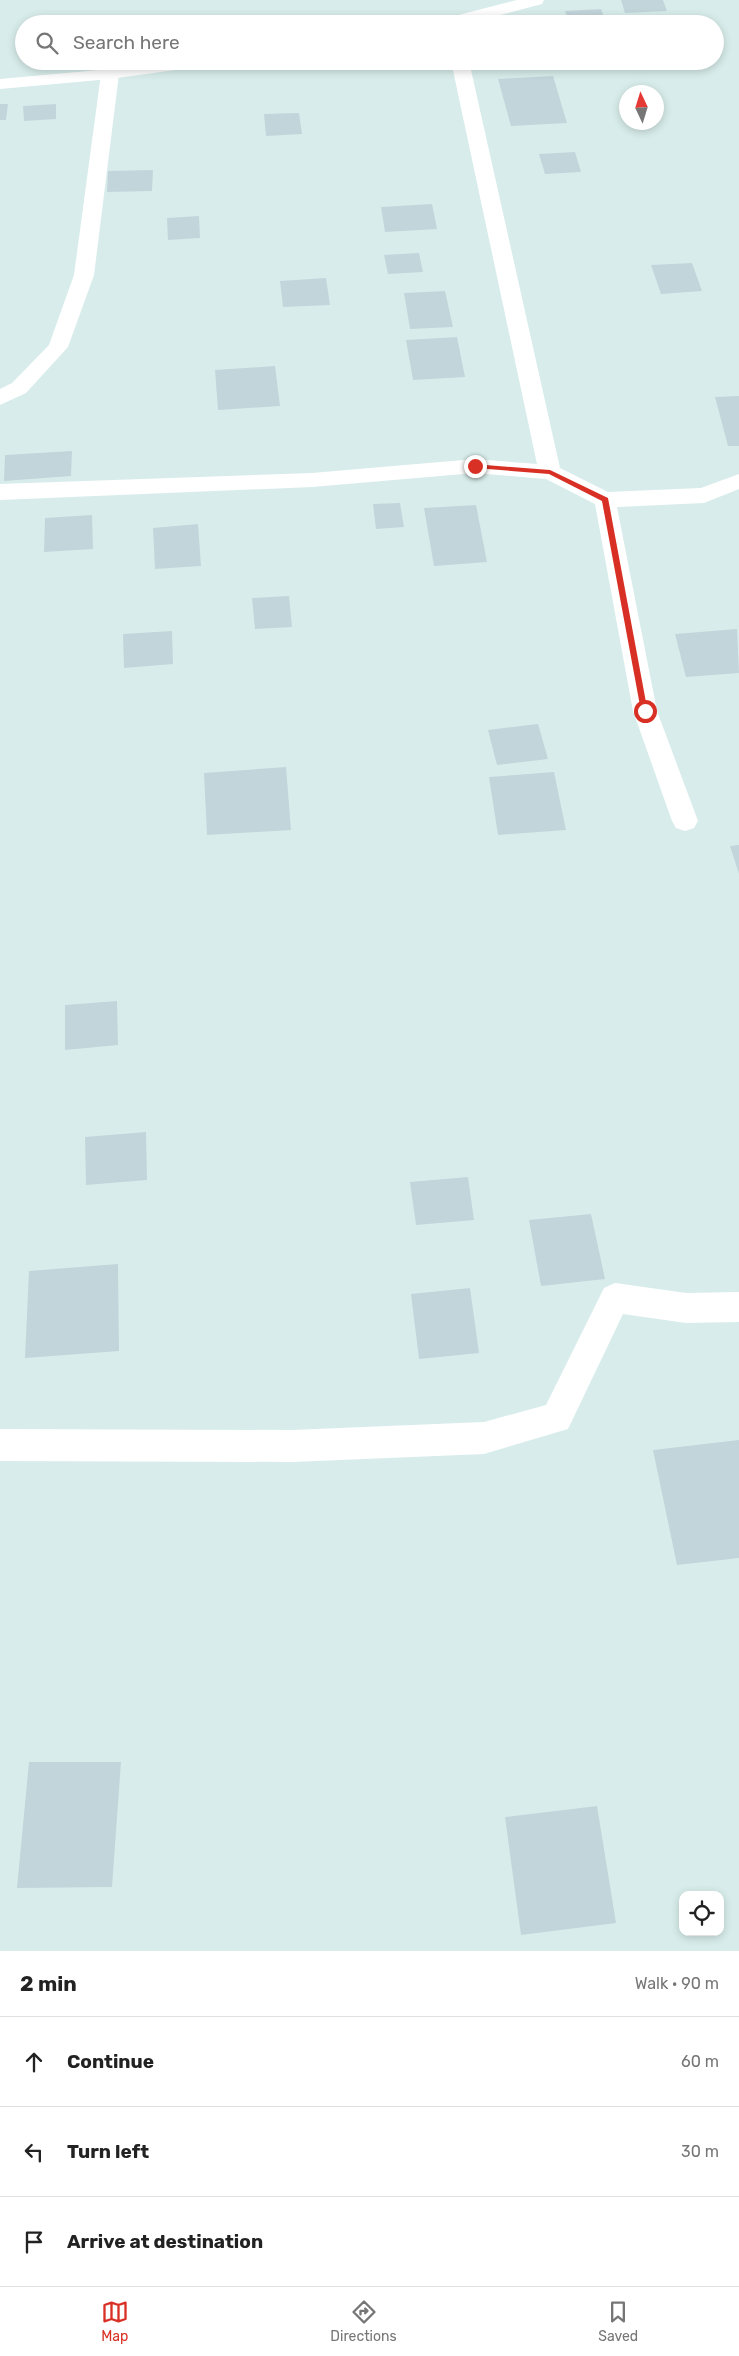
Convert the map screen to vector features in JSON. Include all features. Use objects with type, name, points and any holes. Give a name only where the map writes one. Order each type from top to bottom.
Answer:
[{"type":"street","points":[[480,15],[536,0]]},
{"type":"street","points":[[0,84],[139,70]]},
{"type":"street","points":[[462,70],[550,472]]},
{"type":"street","points":[[0,398],[19,388],[58,347],[84,275],[110,74]]},
{"type":"street","points":[[0,492],[312,480],[475,466],[550,472],[605,500],[704,495],[739,481]]},
{"type":"street","points":[[605,500],[645,711],[685,820]]},
{"type":"street","points":[[0,1445],[292,1446],[484,1438],[557,1418],[616,1298],[686,1308],[739,1306]]},
{"type":"building","points":[[621,0],[663,0],[667,11],[625,13]]},
{"type":"building","points":[[601,9],[603,15],[567,15],[565,11]]},
{"type":"building","points":[[553,76],[567,123],[511,126],[498,79]]},
{"type":"building","points":[[0,104],[8,104],[6,120],[0,120]]},
{"type":"building","points":[[56,104],[56,119],[24,121],[23,106]]},
{"type":"building","points":[[299,113],[302,134],[266,136],[264,114]]},
{"type":"building","points":[[575,152],[581,172],[545,174],[539,154]]},
{"type":"building","points":[[153,170],[152,191],[107,192],[108,171]]},
{"type":"building","points":[[432,204],[437,229],[385,232],[381,207]]},
{"type":"building","points":[[199,216],[200,238],[168,240],[167,218]]},
{"type":"building","points":[[419,253],[423,272],[388,274],[384,255]]},
{"type":"building","points":[[692,263],[702,291],[661,294],[651,265]]},
{"type":"building","points":[[326,278],[330,305],[283,307],[280,281]]},
{"type":"building","points":[[445,291],[453,327],[410,329],[404,293]]},
{"type":"building","points":[[457,337],[465,377],[413,380],[406,340]]},
{"type":"building","points":[[275,366],[280,406],[218,410],[215,370]]},
{"type":"building","points":[[739,396],[739,446],[728,446],[715,397]]},
{"type":"building","points":[[72,451],[71,476],[4,481],[5,455]]},
{"type":"building","points":[[400,503],[404,527],[376,529],[373,504]]},
{"type":"building","points":[[476,505],[487,562],[434,566],[424,508]]},
{"type":"building","points":[[92,515],[93,549],[44,552],[45,518]]},
{"type":"building","points":[[198,524],[201,566],[155,569],[153,528]]},
{"type":"building","points":[[289,596],[292,627],[255,629],[252,598]]},
{"type":"building","points":[[737,629],[739,673],[686,677],[675,634]]},
{"type":"building","points":[[172,631],[173,664],[124,668],[123,634]]},
{"type":"building","points":[[538,724],[548,759],[497,765],[488,730]]},
{"type":"building","points":[[286,767],[291,830],[207,835],[204,773]]},
{"type":"building","points":[[554,772],[566,830],[498,835],[489,777]]},
{"type":"building","points":[[739,845],[739,874],[730,846]]},
{"type":"building","points":[[117,1001],[118,1045],[65,1050],[65,1005]]},
{"type":"building","points":[[146,1132],[147,1180],[86,1185],[85,1137]]},
{"type":"building","points":[[468,1177],[474,1220],[416,1225],[410,1182]]},
{"type":"building","points":[[591,1214],[605,1279],[541,1286],[529,1220]]},
{"type":"building","points":[[118,1264],[119,1351],[25,1358],[29,1271]]},
{"type":"building","points":[[470,1288],[479,1353],[419,1359],[411,1294]]},
{"type":"building","points":[[739,1440],[739,1558],[677,1565],[653,1450]]},
{"type":"building","points":[[29,1762],[121,1762],[112,1887],[17,1888]]},
{"type":"building","points":[[597,1806],[616,1923],[521,1935],[505,1817]]},
{"type":"route","points":[[475,466],[550,472],[605,500],[645,711]]}]
